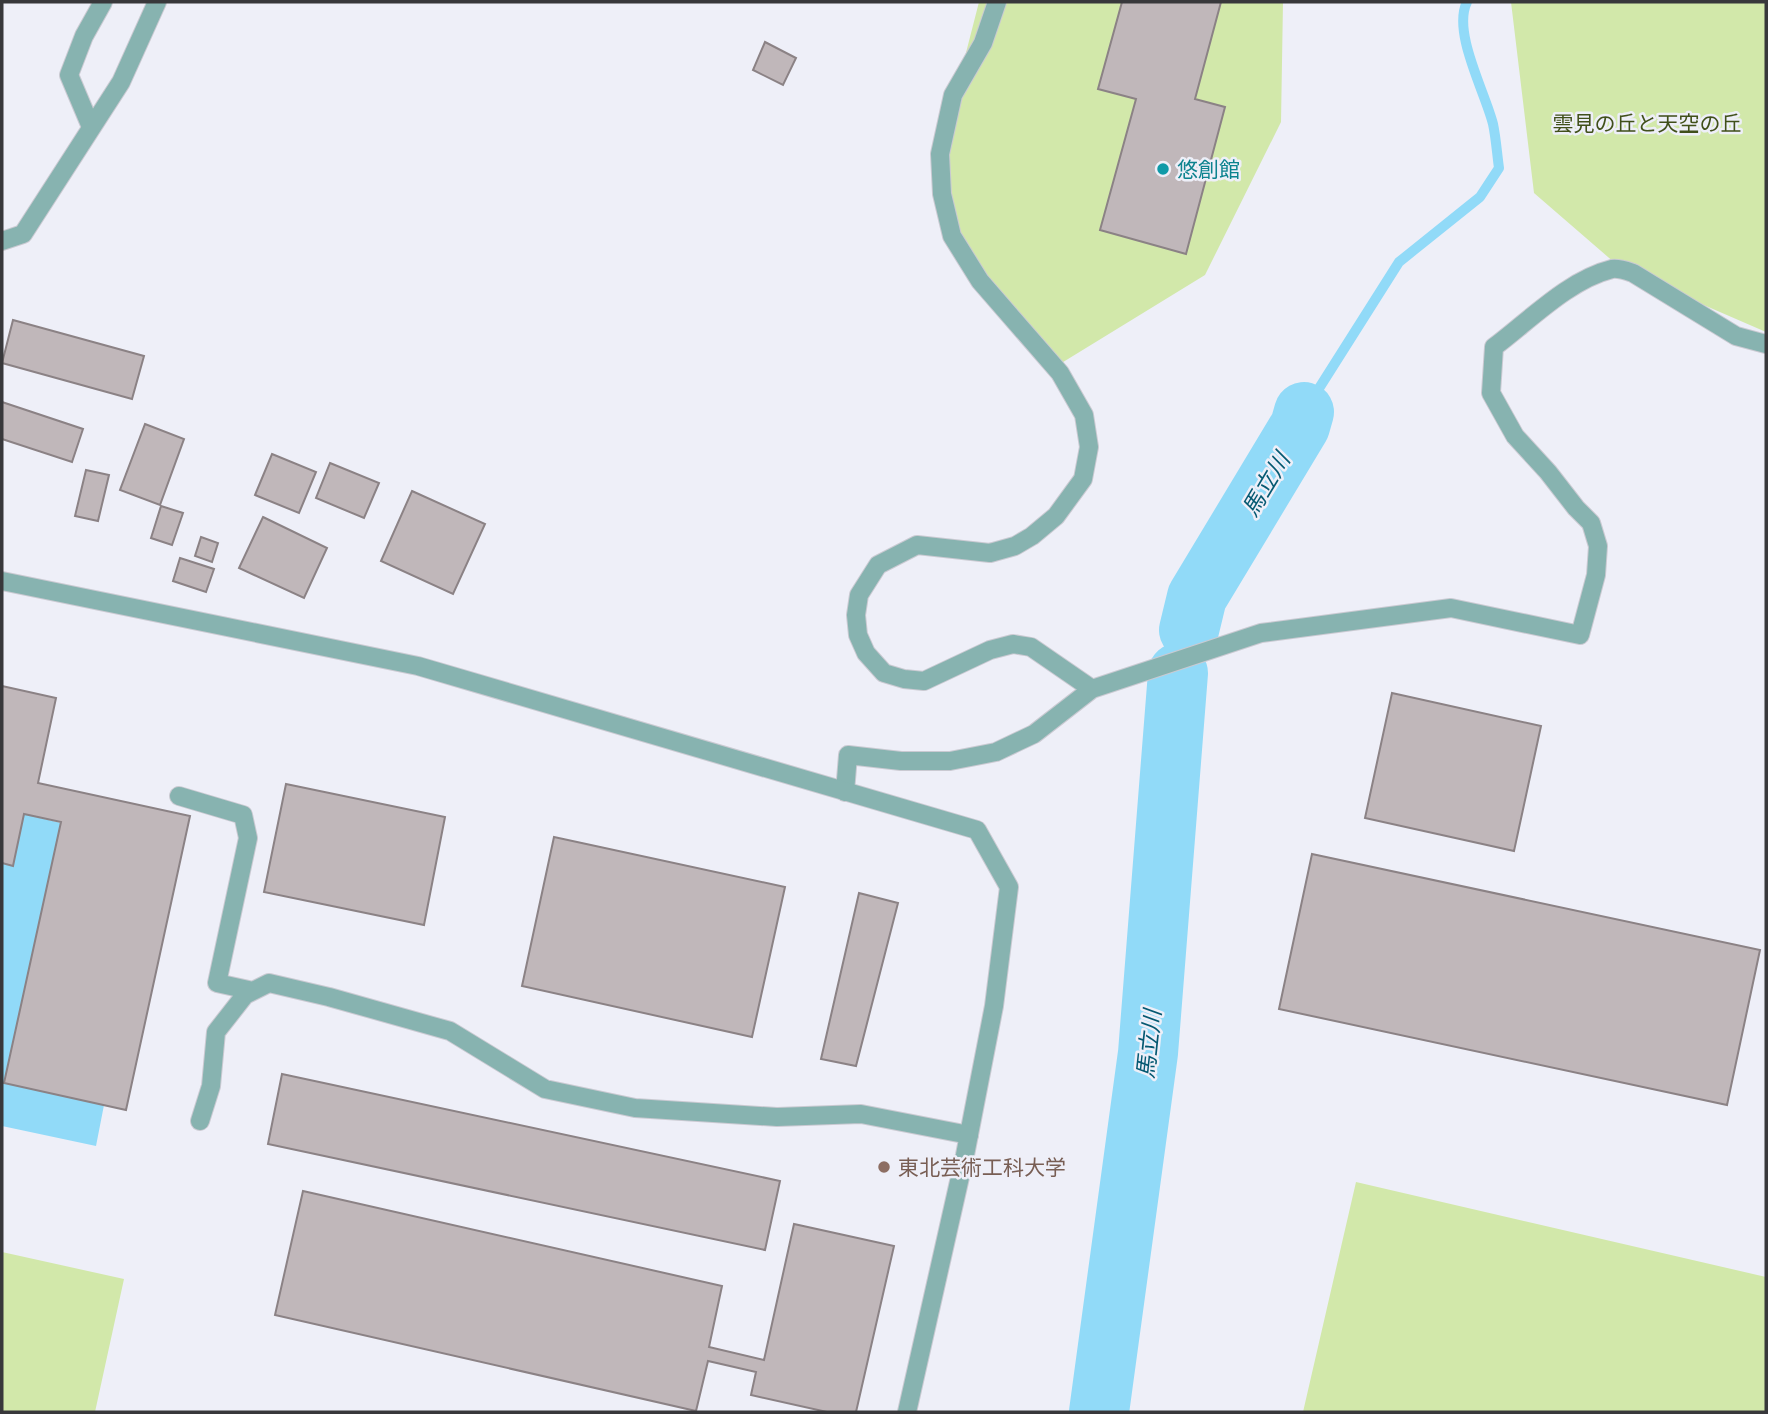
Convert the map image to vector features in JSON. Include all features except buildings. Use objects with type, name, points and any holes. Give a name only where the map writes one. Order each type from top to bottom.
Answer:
[{"type":"street","points":[[92,127],[69,75],[84,36],[103,2]]},
{"type":"street","points":[[2,241],[23,234],[121,82],[157,2]]},
{"type":"street","points":[[997,2],[983,43],[953,95],[940,154],[942,194],[952,236],[980,281],[1060,373],[1084,415],[1089,447],[1083,479],[1056,516],[1015,546],[990,553],[917,545],[878,565],[859,595],[856,615],[858,635],[866,653],[884,673],[904,679],[924,681],[990,650],[1013,644],[1031,647],[1092,689]]},
{"type":"street","points":[[845,792],[848,755],[901,761],[950,761],[996,752],[1034,734],[1092,689],[1261,633],[1451,608],[1580,635],[1596,575],[1598,547],[1591,523],[1515,436],[1491,393],[1494,348],[1547,304],[1585,281],[1615,268],[1633,273],[1736,336],[1766,344]]},
{"type":"street","points":[[2,581],[418,666],[977,830],[1009,887],[994,1006],[969,1135],[907,1412]]},
{"type":"street","points":[[179,796],[243,815],[248,838],[216,982],[253,991]]},
{"type":"street","points":[[200,1121],[211,1086],[216,1032],[245,995],[269,983],[450,1031],[545,1089],[635,1108],[777,1117],[861,1114],[969,1135]]},
{"type":"green space","points":[[979,2],[1283,2],[1281,122],[1205,275],[1055,367],[1015,322],[947,216],[940,154]]},
{"type":"green space","name":"雲見の丘と天空の丘","points":[[1511,2],[1766,2],[1766,332],[1623,270],[1534,193]]},
{"type":"green space","points":[[1356,1182],[1766,1277],[1766,1412],[1303,1412]]},
{"type":"green space","points":[[2,1252],[124,1279],[95,1412],[2,1412]]},
{"type":"water","points":[[24,814],[61,823],[4,1083],[104,1105],[96,1146],[2,1126],[2,863],[13,865]]},
{"type":"waterway","points":[[1304,412],[1399,262],[1480,197],[1499,168],[1493,124],[1467,45],[1463,15],[1467,2]]},
{"type":"waterway","name":"馬立川","points":[[1189,630],[1197,597],[1300,426],[1304,412]]},
{"type":"waterway","name":"馬立川","points":[[1099,1412],[1148,1053],[1178,673]]},
{"type":"place","name":"悠創館","points":[[1163,169]]},
{"type":"place","name":"東北芸術工科大学","points":[[884,1167]]}]
